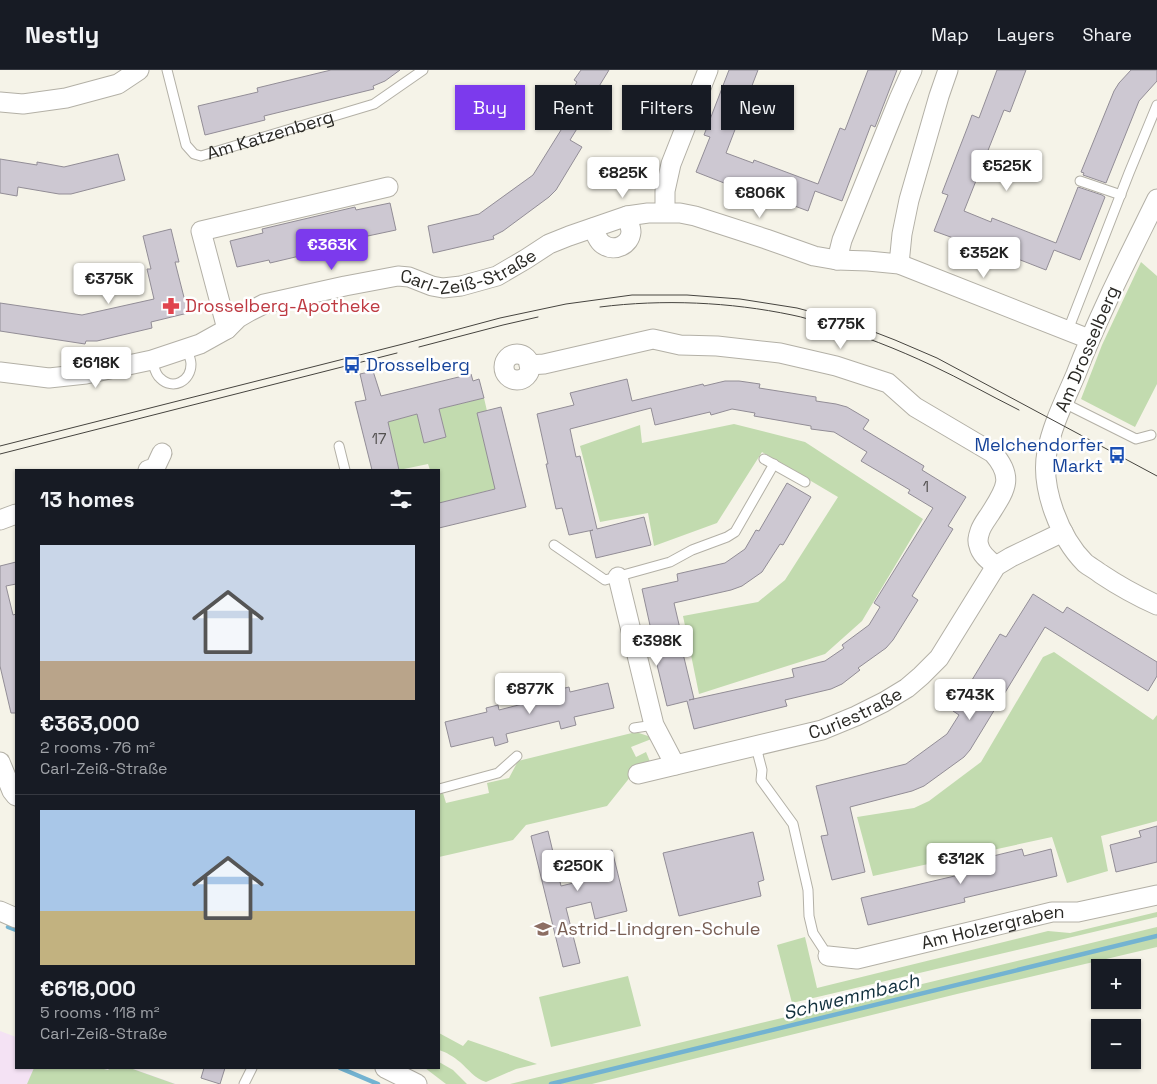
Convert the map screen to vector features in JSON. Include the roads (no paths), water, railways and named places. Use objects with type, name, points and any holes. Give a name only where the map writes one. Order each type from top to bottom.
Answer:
[{"type":"street","points":[[0,102],[23,104],[66,98],[118,84],[139,70]]},
{"type":"street","points":[[665,212],[665,191],[671,164],[708,70]]},
{"type":"street","points":[[837,260],[842,240],[912,70]]},
{"type":"street","points":[[900,264],[902,234],[909,200],[948,70]]},
{"type":"street","points":[[227,329],[201,232],[376,184]]},
{"type":"street","name":"Am Drosselberg","points":[[1157,199],[1089,339],[1053,428],[1046,468],[1050,500],[1063,532],[1075,552],[1087,564],[1128,591],[1157,605]]},
{"type":"street","name":"Carl-Zeiß-Straße","points":[[0,372],[49,378],[86,374],[152,360],[200,344],[227,329],[238,318],[264,304],[398,276],[409,277],[443,288],[462,286],[497,276],[549,244],[569,236],[627,216],[648,212],[680,213],[695,216],[814,256],[837,260],[868,260],[900,264],[1089,339]]},
{"type":"street","points":[[593,228],[603,245],[611,248],[621,247],[627,241],[631,230],[627,216]]},
{"type":"street","points":[[529,365],[544,364],[654,338],[680,345],[718,346],[780,353],[836,366],[888,383],[915,407],[993,453],[1006,471],[1006,482],[1002,495],[982,527],[978,539],[979,548],[985,557],[996,566]]},
{"type":"street","points":[[152,469],[155,468],[162,453]]},
{"type":"street","points":[[0,520],[15,514]]},
{"type":"street","name":"Curiestraße","points":[[638,774],[822,730],[884,702],[922,676],[939,658],[996,566],[1063,532]]},
{"type":"street","points":[[618,577],[654,725],[675,765]]},
{"type":"street","points":[[0,762],[15,795]]},
{"type":"street","name":"Am Holzergraben","points":[[828,956],[857,959],[1052,912],[1078,912],[1157,895]]},
{"type":"street","points":[[0,910],[15,918]]},
{"type":"street","points":[[387,1069],[417,1084]]},
{"type":"lane","name":"Am Katzenberg","points":[[167,70],[186,145],[194,154],[202,156],[374,104],[423,70]]},
{"type":"lane","points":[[1068,330],[1157,105]]},
{"type":"lane","points":[[1080,181],[1121,195]]},
{"type":"lane","points":[[152,360],[155,371],[160,379],[166,383],[176,384],[184,382],[190,372],[191,362],[186,348]]},
{"type":"lane","points":[[1064,403],[1136,439],[1150,435]]},
{"type":"lane","points":[[339,446],[345,469]]},
{"type":"lane","points":[[764,459],[805,482]]},
{"type":"lane","points":[[554,545],[605,580],[670,562],[692,550],[727,538],[735,532],[774,464]]},
{"type":"lane","points":[[634,728],[654,725]]},
{"type":"lane","points":[[756,747],[762,770],[761,780],[793,824],[808,890],[809,916],[813,933],[828,956]]},
{"type":"lane","points":[[440,789],[498,773],[517,756]]},
{"type":"lane","points":[[244,1084],[252,1069]]},
{"type":"waterway","name":"Schwemmbach","points":[[8,927],[15,930]]},
{"type":"waterway","name":"Schwemmbach","points":[[551,1084],[1157,936]]},
{"type":"waterway","name":"Schwemmbach","points":[[342,1069],[378,1084]]},
{"type":"tram line","points":[[0,446],[500,318],[566,304],[632,295],[687,295],[740,299],[797,308],[846,321],[937,358],[1157,476]]},
{"type":"tram line","points":[[600,307],[648,303],[696,303],[745,307],[800,317],[852,333],[905,353],[1019,410]]},
{"type":"tram line","points":[[419,347],[538,317]]},
{"type":"tram line","points":[[0,454],[397,353]]},
{"type":"place","name":"Drosselberg-Apotheke","points":[[171,306]]},
{"type":"place","name":"Drosselberg","points":[[352,365]]},
{"type":"place","name":"Melchendorfer Markt","points":[[1117,455]]},
{"type":"place","name":"Astrid-Lindgren-Schule","points":[[543,929]]}]
